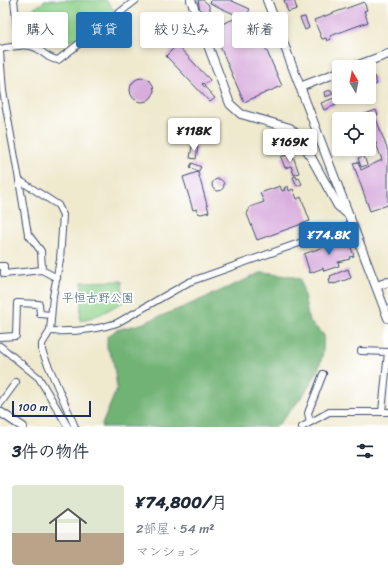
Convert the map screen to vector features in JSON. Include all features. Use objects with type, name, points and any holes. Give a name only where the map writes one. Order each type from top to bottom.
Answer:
[{"type":"street","points":[[14,0],[16,12]]},
{"type":"street","points":[[35,48],[53,60],[58,60],[136,0]]},
{"type":"street","points":[[191,0],[230,104],[241,114],[290,128],[301,139],[338,206],[352,220]]},
{"type":"street","points":[[267,0],[352,220],[388,318]]},
{"type":"street","points":[[12,48],[0,50],[1,91],[28,234],[41,251],[42,270]]},
{"type":"street","points":[[372,60],[388,54]]},
{"type":"street","points":[[300,87],[332,75]]},
{"type":"street","points":[[0,123],[8,122]]},
{"type":"street","points":[[19,180],[58,205],[62,210],[63,240],[51,315],[50,331],[42,344],[42,351],[76,427]]},
{"type":"street","points":[[50,331],[106,327],[117,323],[189,282],[352,220]]},
{"type":"street","points":[[0,266],[4,266],[4,274],[42,270],[57,278]]},
{"type":"street","points":[[377,286],[388,282]]},
{"type":"street","points":[[0,337],[16,336],[17,303],[39,304],[40,314],[51,315]]},
{"type":"street","points":[[0,346],[40,378],[68,427]]},
{"type":"street","points":[[302,427],[329,412],[385,412],[388,352],[361,351]]},
{"type":"street","points":[[310,422],[308,413],[324,374]]},
{"type":"street","points":[[0,404],[16,382]]},
{"type":"street","points":[[0,412],[23,427]]},
{"type":"green space","points":[[44,0],[106,0],[115,11],[76,12],[76,38],[68,40],[68,12],[32,12],[33,9],[44,2]]},
{"type":"green space","points":[[263,272],[288,275],[301,279],[309,321],[324,335],[323,354],[315,376],[304,394],[278,425],[275,427],[101,427],[117,388],[113,360],[107,348],[107,337],[116,330],[141,324]]},
{"type":"green space","name":"平恒古野公園","points":[[122,281],[123,302],[101,314],[80,321],[82,282]]},
{"type":"building","points":[[198,0],[203,0],[208,4],[211,12],[204,12],[203,10],[200,11]]},
{"type":"building","points":[[211,0],[230,0],[250,9],[248,12],[232,13],[210,3]]},
{"type":"building","points":[[284,0],[294,0],[297,9],[288,12]]},
{"type":"building","points":[[364,2],[367,10],[364,11],[368,22],[330,36],[331,39],[327,41],[326,38],[322,39],[314,20]]},
{"type":"building","points":[[305,17],[309,28],[305,30],[300,18]]},
{"type":"building","points":[[232,20],[232,48],[266,48],[282,86],[244,102],[221,48],[224,48],[224,23]]},
{"type":"building","points":[[174,48],[180,48],[210,80],[205,85],[203,83],[202,84],[215,98],[210,102],[166,56]]},
{"type":"building","points":[[142,78],[151,81],[154,90],[151,99],[142,102],[133,99],[130,90],[133,81]]},
{"type":"building","points":[[331,90],[332,94],[325,97],[324,92]]},
{"type":"building","points":[[332,99],[332,104],[336,105],[324,110],[321,103]]},
{"type":"building","points":[[376,110],[378,115],[376,116],[376,112],[370,112]]},
{"type":"building","points":[[376,119],[388,151],[388,205],[370,211],[353,163],[358,162],[361,170],[382,160],[376,143]]},
{"type":"building","points":[[192,146],[198,147],[196,159],[190,158]]},
{"type":"building","points":[[292,153],[299,173],[294,175],[291,166],[285,168],[281,157]]},
{"type":"building","points":[[364,156],[367,165],[361,167],[358,158]]},
{"type":"building","points":[[192,163],[201,167],[198,172],[190,167]]},
{"type":"building","points":[[198,172],[209,212],[201,214],[198,213],[197,209],[193,210],[183,177]]},
{"type":"building","points":[[296,176],[302,184],[297,186],[293,177]]},
{"type":"building","points":[[216,179],[220,179],[224,185],[220,191],[216,191],[212,187],[212,183]]},
{"type":"building","points":[[280,186],[282,191],[288,186],[289,191],[293,189],[297,199],[301,197],[310,221],[257,240],[247,214],[250,207],[264,202],[260,193]]},
{"type":"building","points":[[348,239],[354,256],[349,257],[350,259],[338,262],[339,266],[324,271],[323,268],[310,273],[304,254],[329,245],[328,242],[334,240],[335,243]]},
{"type":"building","points":[[348,269],[351,278],[330,284],[330,276]]}]
